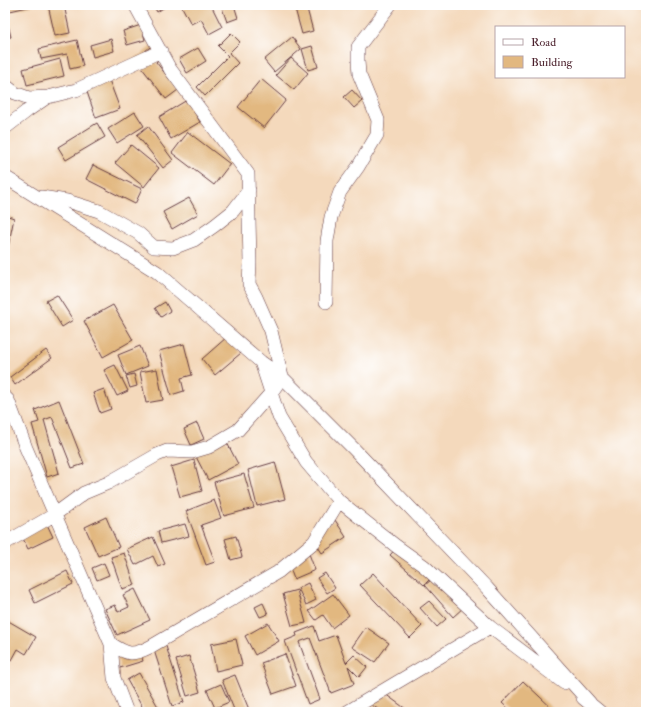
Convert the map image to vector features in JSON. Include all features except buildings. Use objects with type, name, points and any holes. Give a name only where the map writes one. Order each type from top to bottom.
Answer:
[{"type":"street","points":[[5,543],[54,514],[84,493],[108,483],[157,455],[167,451],[192,452],[209,447],[238,430],[271,393],[282,377],[271,331],[249,284],[248,174],[170,69],[135,5]]},
{"type":"street","points":[[326,302],[327,242],[331,217],[340,192],[358,167],[377,135],[378,120],[359,74],[358,47],[390,5]]},
{"type":"street","points":[[5,85],[15,93],[29,98],[48,97],[76,90],[161,51]]},
{"type":"street","points":[[5,128],[48,97]]},
{"type":"street","points":[[5,177],[157,272],[261,362],[282,377],[354,449],[487,588],[590,703]]},
{"type":"street","points":[[35,196],[67,202],[99,212],[138,233],[154,247],[173,248],[194,240],[214,226],[233,211],[249,190]]},
{"type":"street","points":[[261,362],[279,417],[306,462],[339,502],[424,566],[490,627],[600,712]]},
{"type":"street","points":[[5,397],[8,400],[26,448],[111,644],[114,678],[127,712]]},
{"type":"street","points":[[111,644],[123,653],[137,654],[150,648],[278,572],[314,542],[339,502]]},
{"type":"street","points":[[347,712],[490,627]]}]
